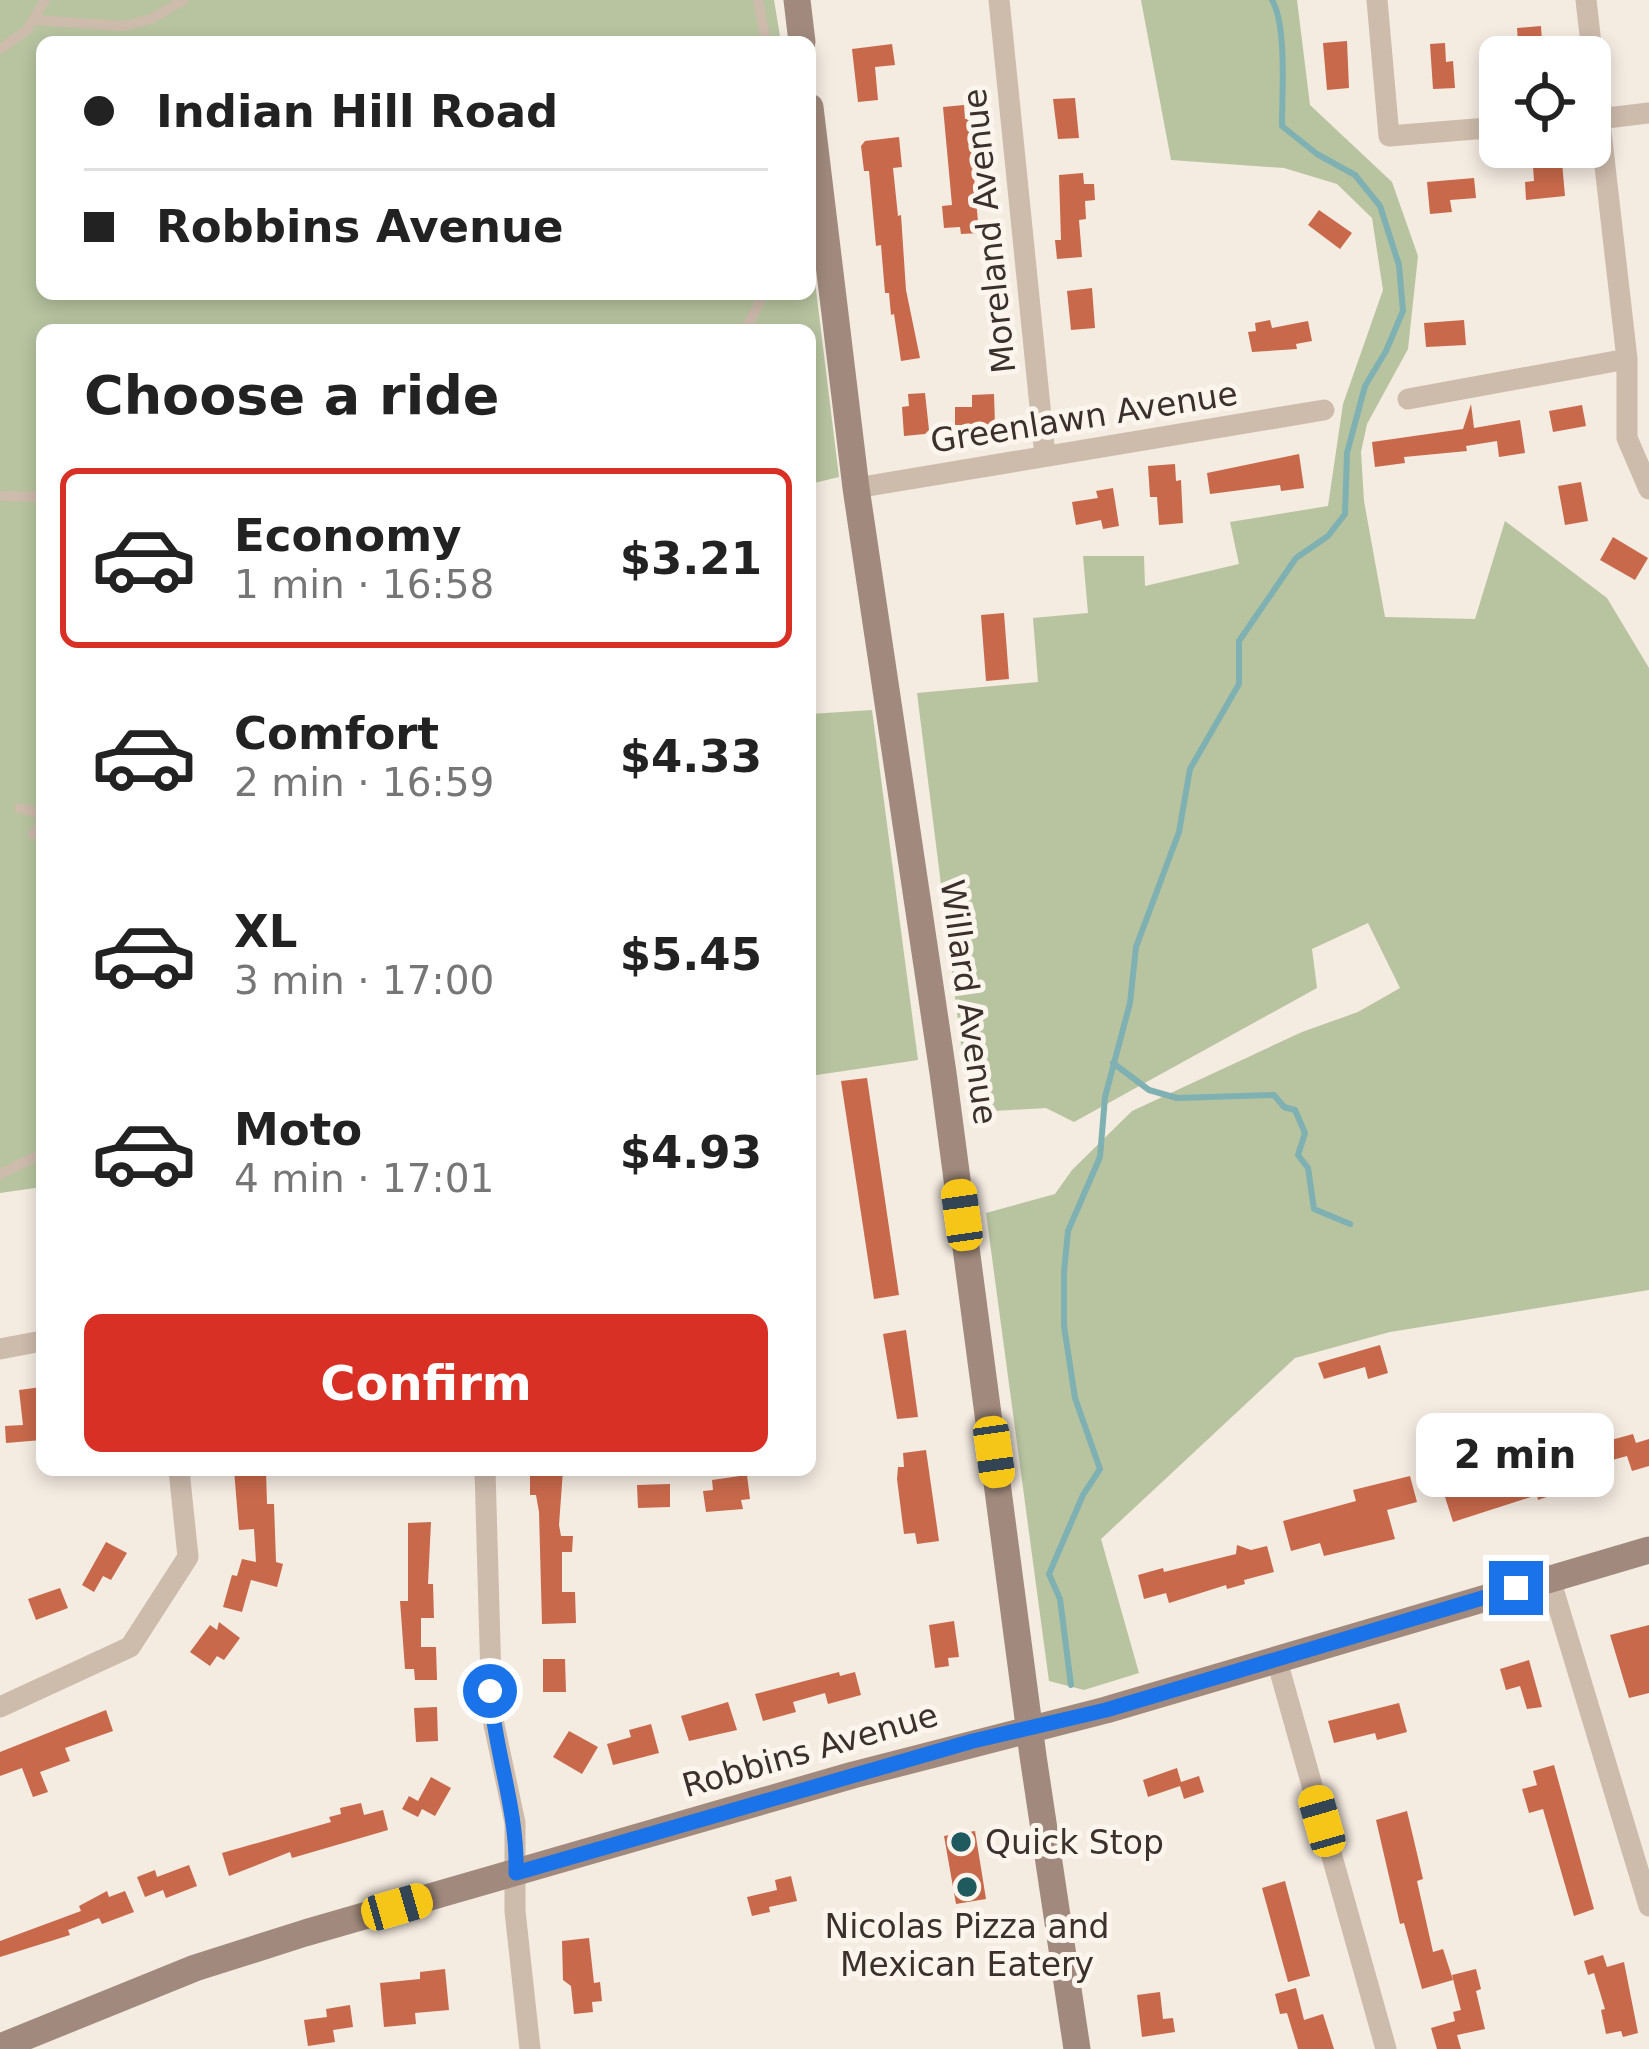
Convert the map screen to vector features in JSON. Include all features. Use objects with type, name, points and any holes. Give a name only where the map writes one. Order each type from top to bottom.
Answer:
[{"type":"main road","points":[[797,0],[801,36]]},
{"type":"main road","name":"Willard Avenue","points":[[816,157],[856,488],[943,1073],[1029,1729],[1077,2049]]},
{"type":"main road","name":"Robbins Avenue","points":[[0,2047],[195,1968],[853,1775],[1106,1710],[1649,1550]]},
{"type":"street","name":"Moreland Avenue","points":[[999,0],[1045,456]]},
{"type":"street","points":[[1377,0],[1389,136],[1479,129]]},
{"type":"street","points":[[1586,0],[1588,36]]},
{"type":"street","points":[[1611,117],[1649,113]]},
{"type":"street","points":[[1601,168],[1627,359],[1627,438],[1649,489]]},
{"type":"street","points":[[1408,399],[1627,359]]},
{"type":"street","name":"Greenlawn Avenue","points":[[856,488],[1324,410]]},
{"type":"street","points":[[0,1349],[36,1342]]},
{"type":"street","points":[[0,1707],[130,1648],[188,1557],[180,1476]]},
{"type":"street","points":[[485,1476],[492,1715],[515,1823],[514,1911],[530,2049]]},
{"type":"street","points":[[1550,1579],[1649,1906]]},
{"type":"street","points":[[1276,1658],[1386,2049]]},
{"type":"lane","points":[[0,49],[36,20],[45,0]]},
{"type":"lane","points":[[36,20],[124,26],[151,19],[184,0]]},
{"type":"lane","points":[[758,0],[765,36]]},
{"type":"lane","points":[[0,496],[36,497]]},
{"type":"lane","points":[[19,808],[36,812]]},
{"type":"lane","points":[[0,1174],[36,1157]]},
{"type":"green space","points":[[0,0],[774,0],[780,36],[36,36],[36,300],[816,300],[816,290],[839,477],[816,483],[816,324],[36,324],[36,1188],[0,1193]]},
{"type":"green space","points":[[1141,0],[1297,0],[1310,105],[1392,182],[1418,256],[1408,349],[1367,424],[1361,452],[1364,501],[1385,617],[1475,619],[1505,521],[1607,598],[1649,668],[1649,1290],[1390,1332],[1295,1358],[1101,1539],[1139,1673],[1084,1690],[1049,1681],[986,1213],[1055,1194],[1072,1170],[1132,1111],[1302,1032],[1358,1012],[1400,988],[1368,923],[1312,949],[1317,988],[1074,1122],[1046,1108],[994,1111],[967,1092],[917,693],[1038,682],[1033,618],[1088,613],[1083,556],[1144,556],[1145,586],[1239,564],[1230,522],[1328,506],[1343,404],[1383,290],[1372,218],[1337,184],[1284,168],[1171,160]]},
{"type":"green space","points":[[872,710],[918,1060],[816,1075],[816,714]]},
{"type":"building","points":[[1541,26],[1542,36],[1518,36],[1517,28]]},
{"type":"building","points":[[1347,41],[1349,88],[1327,90],[1323,43]]},
{"type":"building","points":[[1445,43],[1446,62],[1453,61],[1455,88],[1433,89],[1430,44]]},
{"type":"building","points":[[892,44],[895,65],[875,67],[878,100],[858,102],[852,49]]},
{"type":"building","points":[[1075,98],[1079,138],[1058,139],[1053,99]]},
{"type":"building","points":[[964,105],[979,233],[961,234],[960,227],[944,228],[942,206],[952,205],[943,107]]},
{"type":"building","points":[[899,137],[902,167],[893,168],[906,290],[920,358],[901,361],[861,146],[865,141]]},
{"type":"building","points":[[1533,168],[1563,168],[1565,196],[1526,200],[1525,182],[1534,181]]},
{"type":"building","points":[[1083,173],[1084,184],[1094,184],[1095,200],[1085,201],[1086,219],[1079,220],[1082,257],[1057,259],[1059,175]]},
{"type":"building","points":[[1474,178],[1476,198],[1450,200],[1452,212],[1430,214],[1427,182]]},
{"type":"building","points":[[1319,210],[1352,233],[1340,249],[1308,225]]},
{"type":"building","points":[[1092,288],[1095,328],[1071,330],[1067,291]]},
{"type":"building","points":[[1270,320],[1272,328],[1308,321],[1312,341],[1296,344],[1297,349],[1252,352],[1248,332],[1256,331],[1255,323]]},
{"type":"building","points":[[1464,320],[1466,345],[1426,347],[1424,323]]},
{"type":"building","points":[[925,393],[929,430],[904,436],[902,407],[909,406],[908,394]]},
{"type":"building","points":[[994,394],[995,425],[955,425],[955,407],[972,407],[972,395]]},
{"type":"building","points":[[1471,404],[1474,428],[1520,420],[1525,453],[1499,457],[1497,441],[1466,446],[1467,451],[1404,457],[1405,463],[1375,467],[1372,442],[1463,429]]},
{"type":"building","points":[[1582,405],[1586,426],[1553,432],[1549,411]]},
{"type":"building","points":[[1299,454],[1304,488],[1281,491],[1280,485],[1210,494],[1207,473]]},
{"type":"building","points":[[1175,464],[1176,481],[1181,480],[1183,523],[1159,525],[1157,497],[1150,497],[1148,466]]},
{"type":"building","points":[[1581,482],[1588,521],[1565,525],[1558,486]]},
{"type":"building","points":[[1113,488],[1119,526],[1103,529],[1101,520],[1076,525],[1072,502],[1098,498],[1096,491]]},
{"type":"building","points":[[1613,537],[1648,558],[1635,580],[1600,560]]},
{"type":"building","points":[[1004,613],[1009,679],[986,681],[981,615]]},
{"type":"building","points":[[867,1078],[899,1295],[874,1299],[841,1081]]},
{"type":"building","points":[[906,1330],[918,1417],[897,1419],[883,1334]]},
{"type":"building","points":[[1380,1345],[1388,1373],[1368,1379],[1365,1367],[1324,1379],[1318,1363]]},
{"type":"building","points":[[36,1388],[36,1440],[6,1443],[5,1426],[23,1425],[19,1390]]},
{"type":"building","points":[[1572,1431],[1578,1449],[1633,1434],[1636,1443],[1649,1439],[1649,1466],[1632,1471],[1627,1456],[1605,1462],[1604,1458],[1552,1474],[1558,1493],[1538,1500],[1537,1495],[1453,1522],[1445,1497],[1473,1489],[1470,1478],[1494,1471],[1497,1482],[1533,1472],[1525,1445]]},
{"type":"building","points":[[926,1450],[939,1541],[917,1544],[915,1533],[904,1534],[898,1467],[904,1467],[903,1453]]},
{"type":"building","points":[[234,1476],[266,1476],[267,1504],[274,1504],[276,1562],[283,1564],[277,1587],[251,1580],[242,1612],[223,1607],[242,1559],[256,1562],[254,1529],[239,1530]]},
{"type":"building","points":[[530,1476],[563,1476],[559,1525],[561,1536],[573,1536],[572,1552],[562,1552],[562,1592],[575,1592],[576,1623],[542,1624],[539,1512],[536,1495],[530,1495]]},
{"type":"building","points":[[747,1476],[750,1499],[741,1500],[743,1509],[706,1512],[703,1491],[713,1490],[712,1480]]},
{"type":"building","points":[[1410,1476],[1417,1502],[1387,1510],[1395,1539],[1324,1556],[1320,1543],[1291,1551],[1283,1521],[1356,1501],[1353,1490]]},
{"type":"building","points":[[670,1484],[670,1507],[638,1508],[637,1485]]},
{"type":"building","points":[[431,1522],[428,1584],[433,1584],[434,1618],[421,1618],[421,1647],[436,1647],[437,1680],[415,1680],[414,1669],[405,1669],[400,1601],[408,1601],[408,1523]]},
{"type":"building","points":[[106,1542],[127,1553],[111,1580],[103,1576],[94,1592],[82,1585]]},
{"type":"building","points":[[1237,1545],[1251,1550],[1267,1546],[1274,1572],[1169,1603],[1166,1593],[1144,1599],[1138,1575],[1236,1554]]},
{"type":"building","points":[[60,1588],[68,1608],[36,1620],[28,1599]]},
{"type":"building","points":[[954,1621],[959,1657],[948,1658],[949,1666],[935,1668],[929,1625]]},
{"type":"building","points":[[219,1622],[240,1638],[224,1660],[217,1656],[210,1666],[190,1652],[210,1625],[217,1630]]},
{"type":"building","points":[[1649,1625],[1649,1693],[1629,1698],[1610,1635]]},
{"type":"building","points":[[543,1659],[565,1659],[566,1692],[543,1692]]},
{"type":"building","points":[[1529,1660],[1542,1707],[1527,1709],[1520,1686],[1506,1690],[1500,1669]]},
{"type":"building","points":[[839,1672],[840,1676],[855,1672],[861,1695],[828,1704],[825,1693],[793,1702],[796,1712],[763,1721],[755,1694]]},
{"type":"building","points":[[728,1702],[737,1730],[689,1741],[681,1716]]},
{"type":"building","points":[[1399,1703],[1407,1732],[1377,1740],[1375,1733],[1334,1743],[1328,1721]]},
{"type":"building","points":[[437,1707],[438,1741],[416,1742],[414,1708]]},
{"type":"building","points":[[106,1710],[113,1731],[65,1748],[70,1761],[40,1772],[48,1792],[33,1797],[22,1768],[0,1776],[0,1752]]},
{"type":"building","points":[[651,1724],[659,1753],[613,1765],[607,1744],[631,1737],[629,1730]]},
{"type":"building","points":[[569,1731],[598,1747],[582,1774],[553,1757]]},
{"type":"building","points":[[1554,1765],[1594,1909],[1574,1916],[1543,1809],[1529,1813],[1522,1789],[1537,1785],[1533,1771]]},
{"type":"building","points":[[1177,1768],[1181,1782],[1199,1776],[1204,1792],[1184,1799],[1180,1786],[1148,1797],[1143,1780]]},
{"type":"building","points":[[431,1777],[451,1788],[435,1816],[422,1809],[418,1817],[402,1809],[409,1796],[418,1801]]},
{"type":"building","points":[[361,1803],[364,1815],[383,1810],[388,1830],[292,1858],[290,1852],[229,1876],[222,1853],[331,1822],[329,1817],[341,1814],[340,1808]]},
{"type":"building","points":[[1407,1811],[1433,1952],[1443,1949],[1453,1980],[1422,1989],[1404,1923],[1400,1924],[1376,1820]]},
{"type":"building","points":[[975,1831],[986,1899],[956,1904],[944,1836]]},
{"type":"building","points":[[189,1865],[197,1886],[166,1898],[163,1890],[145,1897],[137,1877],[155,1870],[157,1877]]},
{"type":"building","points":[[791,1876],[797,1901],[752,1916],[747,1897],[777,1890],[775,1880]]},
{"type":"building","points":[[1285,1881],[1310,1976],[1288,1982],[1262,1888]]},
{"type":"building","points":[[107,1891],[109,1897],[125,1891],[134,1912],[102,1924],[99,1918],[68,1930],[70,1935],[0,1957],[0,1941],[81,1911],[79,1906]]},
{"type":"building","points":[[589,1938],[594,1983],[600,1982],[602,2001],[592,2002],[593,2012],[574,2014],[571,1986],[563,1980],[562,1941]]},
{"type":"building","points":[[1603,1955],[1607,1967],[1624,1962],[1638,2033],[1606,2034],[1601,2010],[1605,2009],[1594,1973],[1588,1975],[1584,1961]]},
{"type":"building","points":[[445,1969],[449,2010],[415,2013],[416,2024],[384,2027],[380,1983],[420,1979],[420,1972]]},
{"type":"building","points":[[1476,1969],[1485,2029],[1457,2035],[1461,2049],[1437,2049],[1431,2028],[1455,2021],[1453,2012],[1461,2010],[1452,1975]]},
{"type":"building","points":[[1296,1988],[1304,2020],[1323,2014],[1334,2049],[1298,2049],[1287,2013],[1280,2014],[1275,1994]]},
{"type":"building","points":[[1160,1992],[1163,2019],[1173,2018],[1175,2032],[1142,2037],[1137,1995]]},
{"type":"building","points":[[350,2005],[353,2027],[333,2030],[335,2042],[308,2046],[304,2020],[327,2017],[326,2009]]},
{"type":"waterway","points":[[1071,1685],[1060,1599],[1049,1574],[1083,1495],[1100,1469],[1075,1398],[1064,1326],[1064,1272],[1068,1231],[1100,1157],[1105,1097],[1130,1003],[1136,947],[1179,832],[1190,769],[1239,684],[1239,641],[1296,558],[1328,536],[1345,514],[1347,453],[1365,386],[1403,311],[1399,265],[1380,206],[1355,175],[1317,154],[1282,126],[1282,43],[1272,0]]},
{"type":"waterway","points":[[1113,1063],[1149,1090],[1177,1098],[1274,1095],[1284,1107],[1295,1110],[1305,1133],[1298,1155],[1308,1168],[1314,1209],[1350,1224]]},
{"type":"place","name":"Quick Stop","points":[[961,1842]]},
{"type":"place","name":"Nicolas Pizza and Mexican Eatery","points":[[967,1887]]},
{"type":"route","points":[[490,1691],[494,1735],[515,1823],[516,1873],[973,1741],[1106,1710],[1516,1588]]}]
